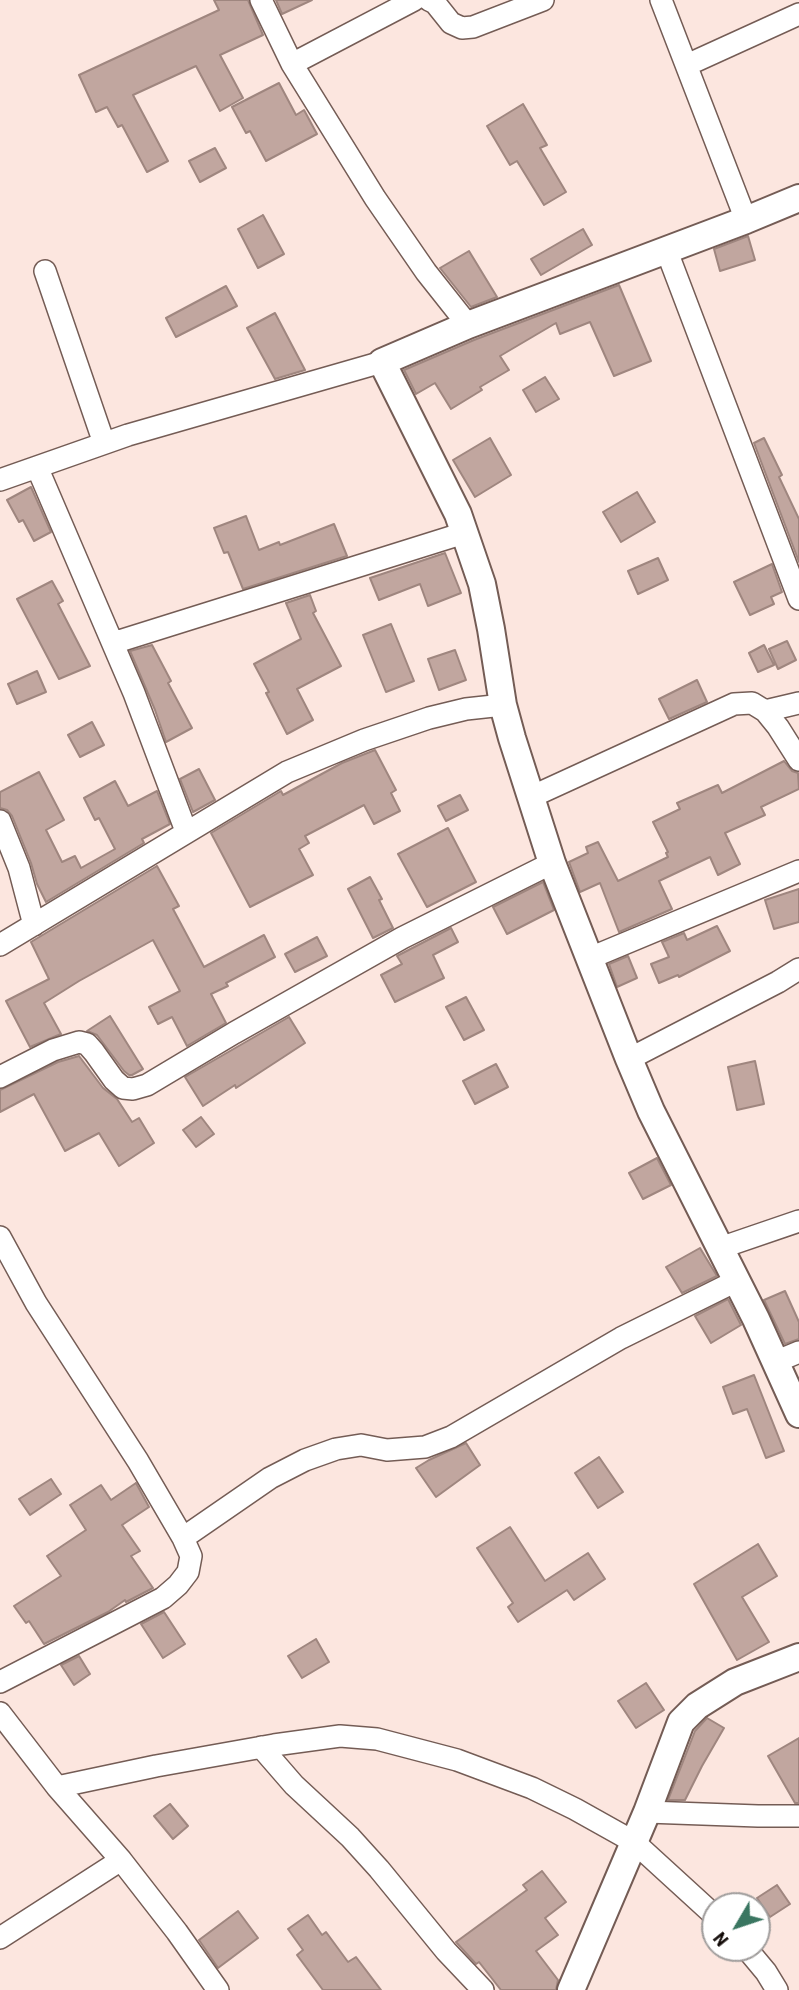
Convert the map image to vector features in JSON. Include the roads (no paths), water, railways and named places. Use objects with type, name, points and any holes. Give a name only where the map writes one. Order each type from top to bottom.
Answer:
[{"type":"street","points":[[261,0],[292,64],[375,198],[426,272],[468,325]]},
{"type":"street","points":[[292,64],[414,0]]},
{"type":"street","points":[[429,0],[435,3],[451,23],[473,27],[543,0]]},
{"type":"street","points":[[661,0],[746,220]]},
{"type":"street","points":[[687,65],[799,14]]},
{"type":"street","points":[[0,480],[139,432],[382,362],[468,325],[799,198]]},
{"type":"street","points":[[666,249],[799,599]]},
{"type":"street","points":[[45,271],[104,443]]},
{"type":"street","points":[[382,362],[458,514],[482,584],[503,705],[531,797],[552,863],[629,1059],[650,1111],[736,1281],[787,1357],[799,1413]]},
{"type":"street","points":[[37,467],[134,693],[187,831]]},
{"type":"street","points":[[113,643],[464,533]]},
{"type":"street","points":[[531,797],[734,704],[752,702],[765,711],[799,760]]},
{"type":"street","points":[[765,711],[799,703]]},
{"type":"street","points":[[0,945],[287,772],[364,740],[429,718],[466,709],[503,705]]},
{"type":"street","points":[[0,821],[19,868],[34,925]]},
{"type":"street","points":[[0,1077],[53,1050],[79,1042],[87,1044],[123,1088],[133,1089],[147,1084],[402,938],[552,863]]},
{"type":"street","points":[[590,958],[799,871]]},
{"type":"street","points":[[629,1059],[799,969]]},
{"type":"street","points":[[720,1248],[799,1221]]},
{"type":"street","points":[[0,1237],[36,1303],[138,1461],[191,1556],[188,1572],[178,1586],[163,1598],[0,1682]]},
{"type":"street","points":[[183,1538],[270,1478],[305,1460],[336,1449],[361,1445],[387,1450],[425,1447],[451,1437],[621,1338],[736,1281]]},
{"type":"street","points":[[571,1990],[647,1812],[681,1722],[697,1706],[735,1682],[799,1657]]},
{"type":"street","points":[[0,1713],[57,1787],[121,1860],[218,1990]]},
{"type":"street","points":[[57,1787],[261,1747],[340,1736],[377,1739],[457,1760],[532,1788],[575,1809],[634,1842],[701,1903]]},
{"type":"street","points":[[261,1747],[295,1785],[372,1861],[446,1951],[484,1990]]},
{"type":"street","points":[[647,1812],[799,1816]]},
{"type":"street","points":[[0,1938],[121,1860]]},
{"type":"street","points":[[758,1962],[777,1990]]}]
